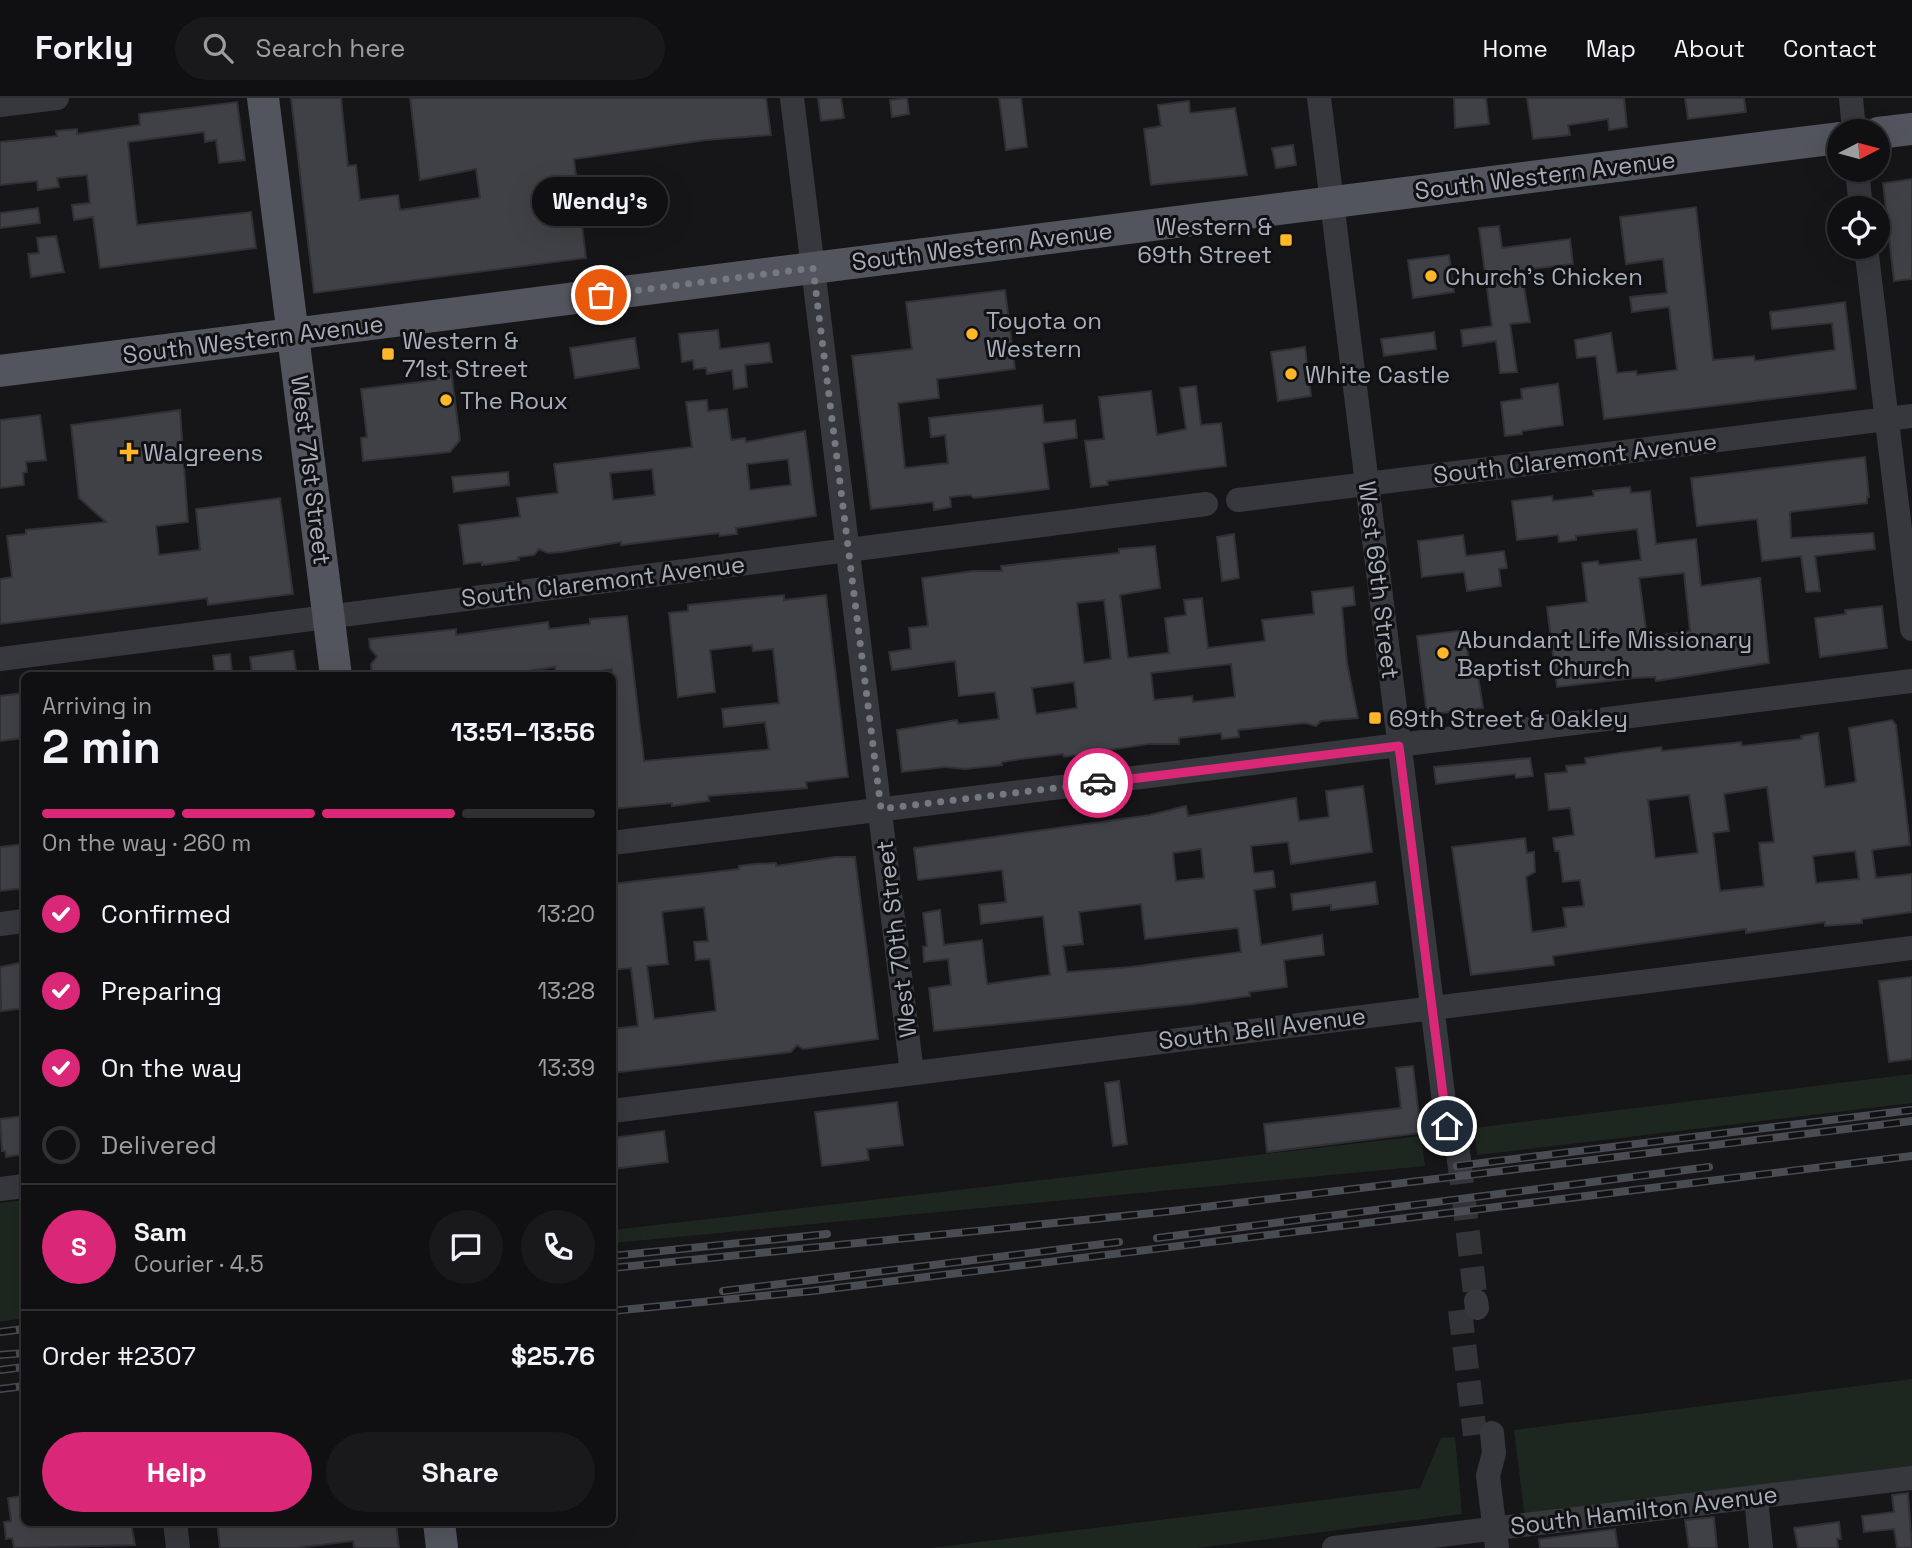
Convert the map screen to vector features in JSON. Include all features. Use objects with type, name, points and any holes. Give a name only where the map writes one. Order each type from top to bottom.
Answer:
[{"type":"main road","name":"West 71st Street","points":[[263,98],[336,672]]},
{"type":"main road","points":[[1890,132],[1912,129]]},
{"type":"main road","name":"South Western Avenue","points":[[0,371],[1827,139]]},
{"type":"main road","points":[[439,1526],[442,1548]]},
{"type":"street","points":[[0,105],[57,98]]},
{"type":"street","name":"West 70th Street","points":[[792,98],[912,1073]]},
{"type":"street","name":"West 69th Street","points":[[1319,98],[1447,1126],[1440,1145],[1451,1161]]},
{"type":"street","points":[[1851,98],[1853,119]]},
{"type":"street","points":[[1867,259],[1912,629]]},
{"type":"street","name":"South Claremont Avenue","points":[[1238,500],[1912,416]]},
{"type":"street","name":"South Claremont Avenue","points":[[0,659],[1206,504]]},
{"type":"street","points":[[616,842],[1912,681]]},
{"type":"street","points":[[0,924],[21,921]]},
{"type":"street","name":"South Bell Avenue","points":[[616,1110],[1912,947]]},
{"type":"street","points":[[0,1189],[21,1186]]},
{"type":"street","points":[[1483,1434],[1477,1455],[1488,1476],[1496,1538]]},
{"type":"street","name":"South Hamilton Avenue","points":[[1334,1548],[1496,1538],[1756,1498],[1912,1478]]},
{"type":"street","points":[[1756,1498],[1761,1548]]},
{"type":"street","points":[[175,1526],[178,1548]]},
{"type":"shaded area","points":[[1912,1074],[1912,1103],[1477,1155],[1474,1128]]},
{"type":"shaded area","points":[[1421,1136],[1425,1166],[616,1243],[616,1230]]},
{"type":"shaded area","points":[[21,1200],[21,1318],[0,1322],[0,1203]]},
{"type":"shaded area","points":[[1912,1379],[1912,1469],[1525,1519],[1514,1430]]},
{"type":"shaded area","points":[[1455,1437],[1462,1514],[1198,1548],[931,1548],[1420,1488],[1441,1438]]},
{"type":"building","points":[[291,98],[341,98],[348,166],[356,165],[360,200],[398,195],[400,210],[480,198],[476,169],[420,180],[410,98],[766,98],[771,135],[706,140],[574,159],[586,258],[314,293]]},
{"type":"building","points":[[818,98],[841,98],[844,118],[821,121]]},
{"type":"building","points":[[907,98],[909,114],[892,117],[890,100]]},
{"type":"building","points":[[999,98],[1021,98],[1027,147],[1006,150]]},
{"type":"building","points":[[1454,98],[1486,98],[1489,124],[1455,128]]},
{"type":"building","points":[[1527,98],[1624,98],[1627,127],[1609,130],[1608,119],[1568,125],[1570,135],[1533,139]]},
{"type":"building","points":[[1685,98],[1744,98],[1746,112],[1688,119]]},
{"type":"building","points":[[1189,101],[1190,113],[1235,108],[1247,175],[1151,185],[1144,129],[1161,126],[1158,105]]},
{"type":"building","points":[[237,102],[245,160],[219,163],[216,140],[205,142],[204,132],[128,142],[137,225],[251,212],[256,248],[100,268],[93,217],[74,220],[72,205],[90,203],[87,175],[57,178],[59,187],[38,190],[37,181],[0,185],[0,142],[57,136],[56,131],[77,129],[77,134],[140,125],[139,114]]},
{"type":"building","points":[[1293,145],[1296,165],[1276,168],[1272,148]]},
{"type":"building","points":[[1912,179],[1912,279],[1894,281],[1890,245],[1890,196],[1884,196],[1883,183]]},
{"type":"building","points":[[1696,207],[1713,360],[1754,356],[1755,361],[1835,350],[1832,323],[1772,329],[1770,312],[1845,302],[1856,389],[1604,419],[1596,356],[1577,358],[1575,340],[1611,333],[1617,373],[1636,371],[1637,375],[1677,370],[1669,307],[1632,312],[1630,297],[1667,293],[1663,259],[1626,264],[1620,217]]},
{"type":"building","points":[[38,208],[40,223],[0,228],[0,213]]},
{"type":"building","points":[[1499,226],[1502,248],[1570,239],[1573,264],[1521,270],[1530,322],[1510,324],[1517,372],[1500,373],[1496,341],[1463,346],[1461,330],[1492,326],[1479,228]]},
{"type":"building","points":[[56,236],[64,272],[31,277],[28,254],[39,253],[37,238]]},
{"type":"building","name":"Church's Chicken","points":[[1449,255],[1454,292],[1413,298],[1408,260]]},
{"type":"building","points":[[1005,290],[1015,369],[937,379],[939,398],[898,403],[905,468],[948,463],[945,435],[931,437],[929,418],[1042,405],[1044,423],[1075,420],[1077,438],[1043,443],[1049,489],[974,498],[970,495],[950,497],[951,507],[934,510],[933,502],[871,509],[852,356],[912,349],[906,302]]},
{"type":"building","points":[[718,330],[720,349],[769,343],[772,362],[745,365],[747,387],[734,389],[732,370],[707,374],[706,368],[694,369],[693,360],[682,362],[679,334]]},
{"type":"building","points":[[1434,332],[1436,349],[1384,356],[1381,339]]},
{"type":"building","points":[[635,338],[639,368],[575,378],[570,348]]},
{"type":"building","name":"White Castle","points":[[1305,347],[1311,396],[1278,401],[1271,352]]},
{"type":"building","points":[[451,370],[460,440],[450,452],[363,461],[361,438],[367,437],[361,389],[436,380],[435,372]]},
{"type":"building","points":[[1558,384],[1563,425],[1505,436],[1501,402],[1522,399],[1521,389]]},
{"type":"building","points":[[1196,386],[1201,425],[1221,423],[1226,466],[1107,481],[1108,485],[1091,487],[1085,441],[1104,439],[1099,397],[1151,391],[1157,435],[1186,429],[1180,388]]},
{"type":"building","points":[[707,400],[708,411],[727,409],[731,440],[745,438],[746,442],[805,431],[816,516],[736,528],[737,534],[720,536],[719,533],[621,545],[621,542],[562,552],[548,553],[539,549],[534,555],[518,557],[519,560],[482,565],[482,562],[464,564],[459,525],[520,517],[517,498],[558,493],[554,464],[692,447],[686,402]],"holes":[[[788,459],[791,485],[750,490],[747,464]],[[652,469],[655,495],[613,500],[610,473]]]},
{"type":"building","points":[[180,410],[188,522],[156,526],[159,555],[200,550],[196,509],[280,498],[293,594],[208,605],[207,598],[0,624],[0,579],[12,577],[7,536],[26,534],[26,530],[106,522],[79,498],[71,425]]},
{"type":"building","points":[[40,415],[46,460],[26,462],[24,485],[0,488],[0,420]]},
{"type":"building","points":[[1865,457],[1869,497],[1867,503],[1790,512],[1791,538],[1873,533],[1875,549],[1815,556],[1820,591],[1806,592],[1801,556],[1762,561],[1757,519],[1697,526],[1691,478]]},
{"type":"building","points":[[508,472],[509,485],[454,492],[452,477]]},
{"type":"building","points":[[1630,487],[1631,493],[1650,491],[1656,544],[1696,539],[1701,586],[1760,578],[1769,663],[1656,681],[1655,677],[1635,678],[1557,687],[1547,607],[1587,602],[1582,563],[1598,561],[1599,565],[1641,560],[1637,529],[1576,536],[1576,540],[1559,542],[1558,535],[1517,540],[1512,501],[1552,496],[1553,501],[1594,496],[1593,491]],"holes":[[[1684,573],[1690,631],[1647,637],[1639,578]]]},
{"type":"building","points":[[1234,534],[1239,578],[1222,581],[1217,537]]},
{"type":"building","points":[[1463,535],[1466,556],[1504,551],[1507,568],[1499,569],[1501,586],[1467,591],[1464,572],[1422,577],[1418,541]]},
{"type":"building","points":[[1155,546],[1160,588],[1120,595],[1128,658],[1169,653],[1165,618],[1186,615],[1184,600],[1202,598],[1208,648],[1265,641],[1262,620],[1314,614],[1312,592],[1353,587],[1355,605],[1342,607],[1347,663],[1358,718],[1321,721],[1316,726],[1305,723],[1238,730],[1239,737],[1222,739],[1221,733],[1179,738],[1179,744],[1148,744],[1064,757],[1063,754],[1021,759],[1002,762],[1002,765],[965,769],[945,767],[902,772],[897,730],[957,720],[958,724],[999,719],[995,692],[959,696],[955,661],[892,670],[889,652],[911,649],[909,628],[928,626],[922,578],[973,571],[1002,571],[1001,566],[1119,553],[1119,549]],"holes":[[[1104,600],[1111,659],[1084,663],[1077,603]],[[1231,664],[1235,697],[1193,702],[1192,696],[1154,700],[1151,673]],[[1074,682],[1077,708],[1036,714],[1032,688]]]},
{"type":"building","points":[[784,595],[784,600],[826,595],[848,777],[806,782],[807,788],[708,796],[709,801],[672,806],[672,803],[616,809],[616,672],[612,672],[612,669],[595,672],[556,672],[555,667],[521,672],[372,672],[371,664],[377,657],[370,648],[369,639],[456,629],[456,635],[548,622],[549,629],[590,624],[590,619],[627,616],[644,761],[769,749],[765,722],[724,727],[722,709],[779,703],[773,649],[753,651],[752,645],[710,650],[715,692],[678,697],[669,613],[688,611],[688,605]]},
{"type":"building","points":[[1882,606],[1887,648],[1820,657],[1815,618],[1846,614],[1845,610]]},
{"type":"building","points":[[1465,630],[1470,671],[1477,670],[1483,708],[1427,715],[1417,636]]},
{"type":"building","points":[[293,651],[296,672],[252,672],[250,657]]},
{"type":"building","points":[[230,654],[232,672],[215,672],[213,656]]},
{"type":"building","points":[[21,693],[21,738],[0,741],[0,696]]},
{"type":"building","points":[[1892,720],[1896,725],[1910,845],[1872,850],[1876,878],[1912,874],[1912,912],[1862,919],[1862,923],[1825,926],[1825,922],[1746,933],[1746,929],[1553,956],[1554,965],[1471,975],[1452,847],[1525,838],[1527,853],[1534,852],[1535,872],[1526,877],[1532,932],[1566,927],[1563,908],[1584,906],[1580,880],[1563,882],[1559,851],[1555,851],[1553,838],[1574,835],[1570,808],[1549,810],[1545,774],[1567,772],[1566,766],[1586,764],[1585,758],[1661,747],[1662,751],[1741,742],[1742,746],[1802,739],[1801,736],[1818,733],[1825,787],[1856,782],[1849,728]],"holes":[[[1767,787],[1774,842],[1759,843],[1764,886],[1720,891],[1713,833],[1729,831],[1724,794]],[[1689,795],[1698,853],[1655,858],[1648,800]],[[1855,851],[1859,879],[1816,883],[1813,856]]]},
{"type":"building","points":[[1530,758],[1533,776],[1516,778],[1515,774],[1436,784],[1434,767]]},
{"type":"building","points":[[1363,786],[1372,852],[1291,864],[1288,842],[1251,846],[1254,873],[1273,871],[1275,887],[1254,890],[1261,945],[1322,935],[1324,955],[1284,960],[1287,987],[1249,992],[1250,996],[1193,1004],[934,1031],[929,988],[951,985],[948,959],[924,962],[923,947],[927,946],[923,913],[940,910],[944,945],[982,940],[987,984],[1050,975],[1043,916],[981,924],[979,905],[1006,902],[1002,870],[918,880],[914,848],[1150,815],[1186,806],[1188,816],[1296,798],[1299,821],[1329,817],[1326,791]],"holes":[[[1201,849],[1204,878],[1176,881],[1173,853]],[[1141,904],[1145,939],[1238,928],[1241,952],[1131,967],[1067,972],[1063,946],[1083,944],[1079,912]]]},
{"type":"building","points":[[21,844],[21,888],[0,891],[0,847]]},
{"type":"building","points":[[835,857],[855,857],[878,1039],[803,1049],[797,1045],[791,1052],[616,1073],[616,1029],[638,1026],[631,968],[616,970],[616,884],[776,863],[776,866]],"holes":[[[704,907],[708,941],[694,942],[696,960],[710,959],[716,1011],[654,1019],[647,966],[668,964],[662,912]]]},
{"type":"building","points":[[1375,882],[1378,904],[1331,910],[1331,905],[1293,910],[1291,894]]},
{"type":"building","points":[[21,963],[21,1008],[1,1011],[0,967]]},
{"type":"building","points":[[1912,977],[1912,1059],[1889,1062],[1879,981]]},
{"type":"building","points":[[1413,1066],[1421,1133],[1267,1152],[1264,1124],[1401,1108],[1396,1068]]},
{"type":"building","points":[[1119,1081],[1127,1144],[1113,1146],[1105,1083]]},
{"type":"building","points":[[897,1102],[903,1145],[867,1149],[869,1160],[822,1166],[815,1112]]},
{"type":"building","points":[[21,1116],[21,1154],[6,1157],[5,1151],[2,1151],[0,1119]]},
{"type":"building","points":[[664,1131],[668,1162],[616,1168],[616,1137]]},
{"type":"building","points":[[1908,1493],[1912,1548],[1897,1548],[1894,1529],[1864,1532],[1862,1516],[1894,1512],[1892,1495]]},
{"type":"building","points":[[21,1496],[21,1526],[132,1526],[135,1545],[14,1548],[12,1538],[6,1539],[4,1522],[11,1521],[8,1498]]},
{"type":"building","points":[[1714,1517],[1717,1548],[1689,1548],[1685,1520]]},
{"type":"building","points":[[1839,1522],[1841,1539],[1837,1539],[1838,1548],[1798,1548],[1794,1528]]},
{"type":"building","points":[[217,1526],[396,1526],[399,1548],[354,1548],[353,1541],[295,1548],[220,1548]]},
{"type":"building","points":[[1615,1529],[1618,1548],[1540,1548],[1539,1539]]},
{"type":"tunnel","points":[[1459,1160],[1476,1301]]},
{"type":"tunnel","points":[[1460,1310],[1475,1435]]},
{"type":"railway","points":[[1457,1166],[1912,1110]]},
{"type":"railway","points":[[616,1268],[1172,1211],[1912,1121]]},
{"type":"railway","points":[[616,1311],[812,1291],[1912,1156]]},
{"type":"railway","points":[[1157,1238],[1709,1167]]},
{"type":"railway","points":[[616,1256],[827,1234]]},
{"type":"railway","points":[[723,1291],[1119,1242]]},
{"type":"railway","points":[[0,1332],[21,1329]]},
{"type":"railway","points":[[0,1355],[21,1353]]},
{"type":"railway","points":[[0,1370],[21,1367]]},
{"type":"railway","points":[[0,1389],[21,1386]]},
{"type":"way so far","points":[[601,295],[813,268],[881,809],[1098,783]]},
{"type":"place","name":"Western & 69th Street","points":[[1286,240]]},
{"type":"place","name":"Church's Chicken","points":[[1431,276]]},
{"type":"place","name":"Wendy's","points":[[601,295]]},
{"type":"place","name":"Toyota on Western","points":[[972,334]]},
{"type":"place","name":"Western & 71st Street","points":[[388,354]]},
{"type":"place","name":"White Castle","points":[[1291,374]]},
{"type":"place","name":"The Roux","points":[[446,400]]},
{"type":"place","name":"Walgreens","points":[[129,452]]},
{"type":"place","name":"Abundant Life Missionary Baptist Church","points":[[1443,653]]},
{"type":"place","name":"69th Street & Oakley","points":[[1375,718]]},
{"type":"route","points":[[1098,783],[1399,746],[1447,1126]]}]
